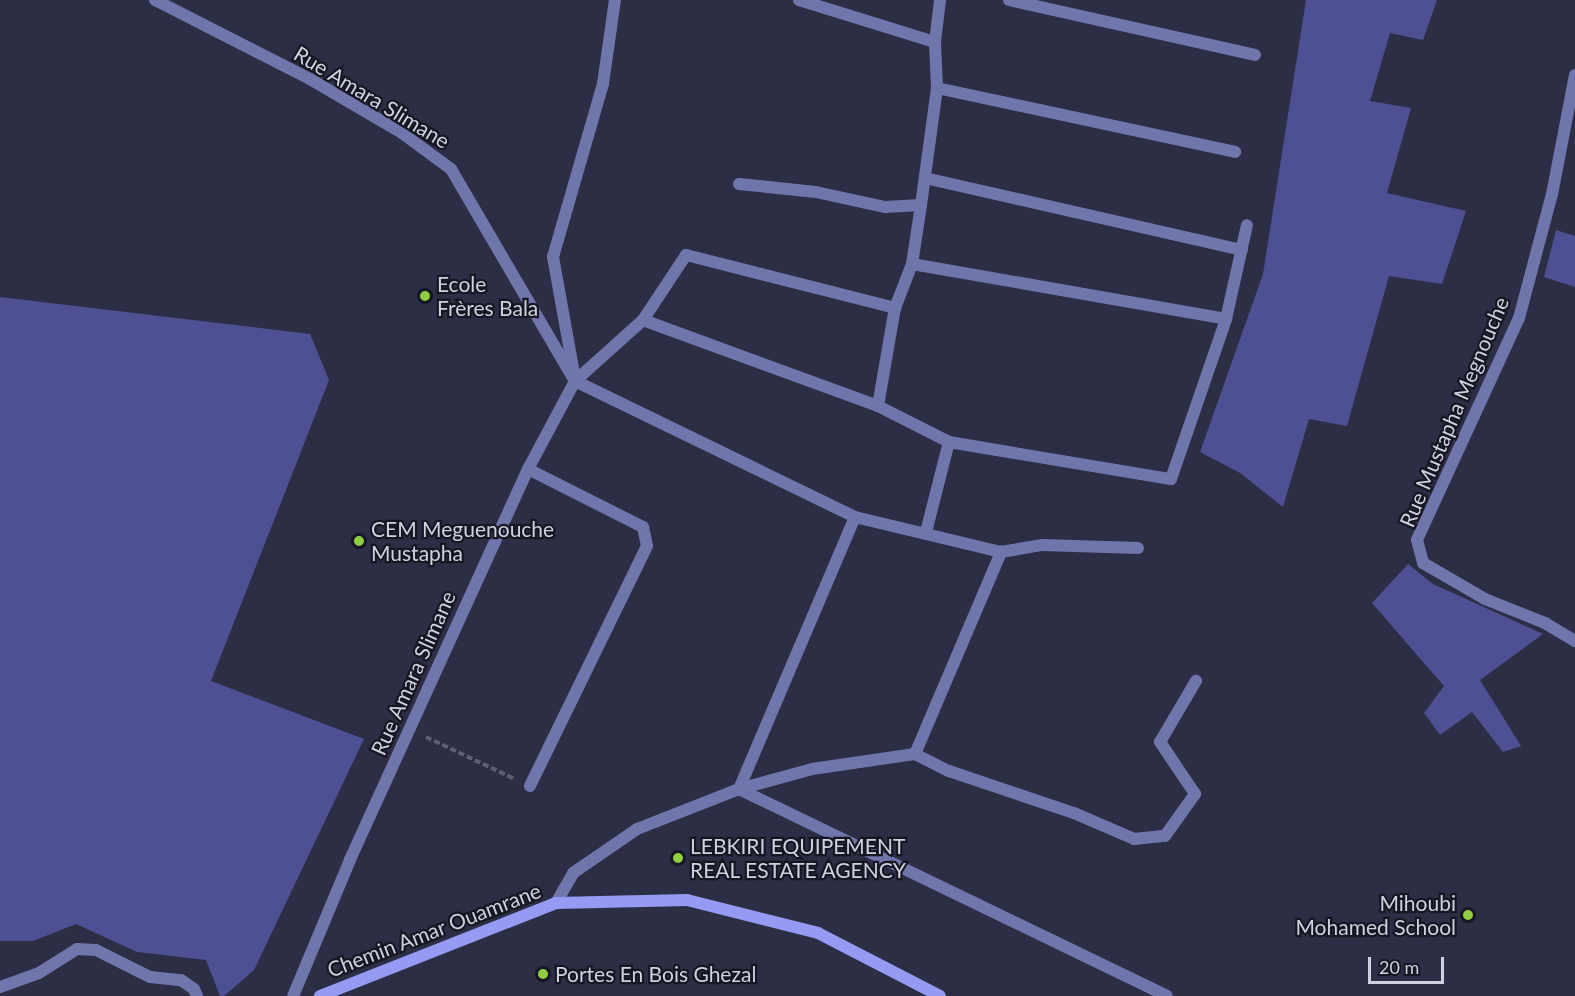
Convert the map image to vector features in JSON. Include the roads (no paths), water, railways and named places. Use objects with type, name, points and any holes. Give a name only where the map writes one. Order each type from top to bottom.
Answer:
[{"type":"main road","name":"Chemin Amar Ouamrane","points":[[320,996],[556,903],[687,900],[818,933],[940,996]]},
{"type":"street","name":"Rue Amara Slimane","points":[[155,0],[310,79],[402,133],[451,169],[575,381],[528,469],[409,729],[293,996]]},
{"type":"street","points":[[575,381],[553,257],[603,84],[615,0]]},
{"type":"street","points":[[799,0],[935,42]]},
{"type":"street","points":[[878,406],[895,308],[912,264],[937,88],[935,42],[940,0]]},
{"type":"street","points":[[1009,0],[1256,55]]},
{"type":"street","name":"Rue Mustapha Megnouche","points":[[1575,75],[1552,194],[1519,318],[1418,540],[1423,563],[1485,599],[1545,623],[1575,641]]},
{"type":"street","points":[[937,88],[1234,152]]},
{"type":"street","points":[[925,178],[1242,250]]},
{"type":"street","points":[[739,184],[816,192],[885,207],[921,205]]},
{"type":"street","points":[[643,320],[878,406],[949,442],[1171,479],[1226,320],[1247,225]]},
{"type":"street","points":[[575,381],[643,320],[686,255],[895,308]]},
{"type":"street","points":[[912,264],[1226,320]]},
{"type":"street","points":[[575,381],[855,517],[926,532],[1001,552],[1042,545],[1138,548]]},
{"type":"street","points":[[926,532],[949,442]]},
{"type":"street","points":[[528,469],[643,527],[646,546],[530,786]]},
{"type":"street","points":[[739,789],[855,517]]},
{"type":"street","points":[[915,754],[1001,552]]},
{"type":"street","points":[[556,903],[573,873],[637,829],[739,789],[812,769],[915,754],[949,771],[1074,813],[1134,839],[1166,836],[1195,794],[1160,742],[1196,681]]},
{"type":"street","points":[[739,789],[1167,996]]},
{"type":"street","points":[[0,987],[39,973],[77,949],[96,950],[150,977],[181,981],[194,989],[197,996]]},
{"type":"place","name":"Ecole Frères Bala","points":[[425,296]]},
{"type":"place","name":"CEM Meguenouche Mustapha","points":[[359,541]]},
{"type":"place","name":"LEBKIRI EQUIPEMENT REAL ESTATE AGENCY","points":[[678,858]]},
{"type":"place","name":"Mihoubi Mohamed School","points":[[1468,915]]},
{"type":"place","name":"Portes En Bois Ghezal","points":[[543,974]]}]
